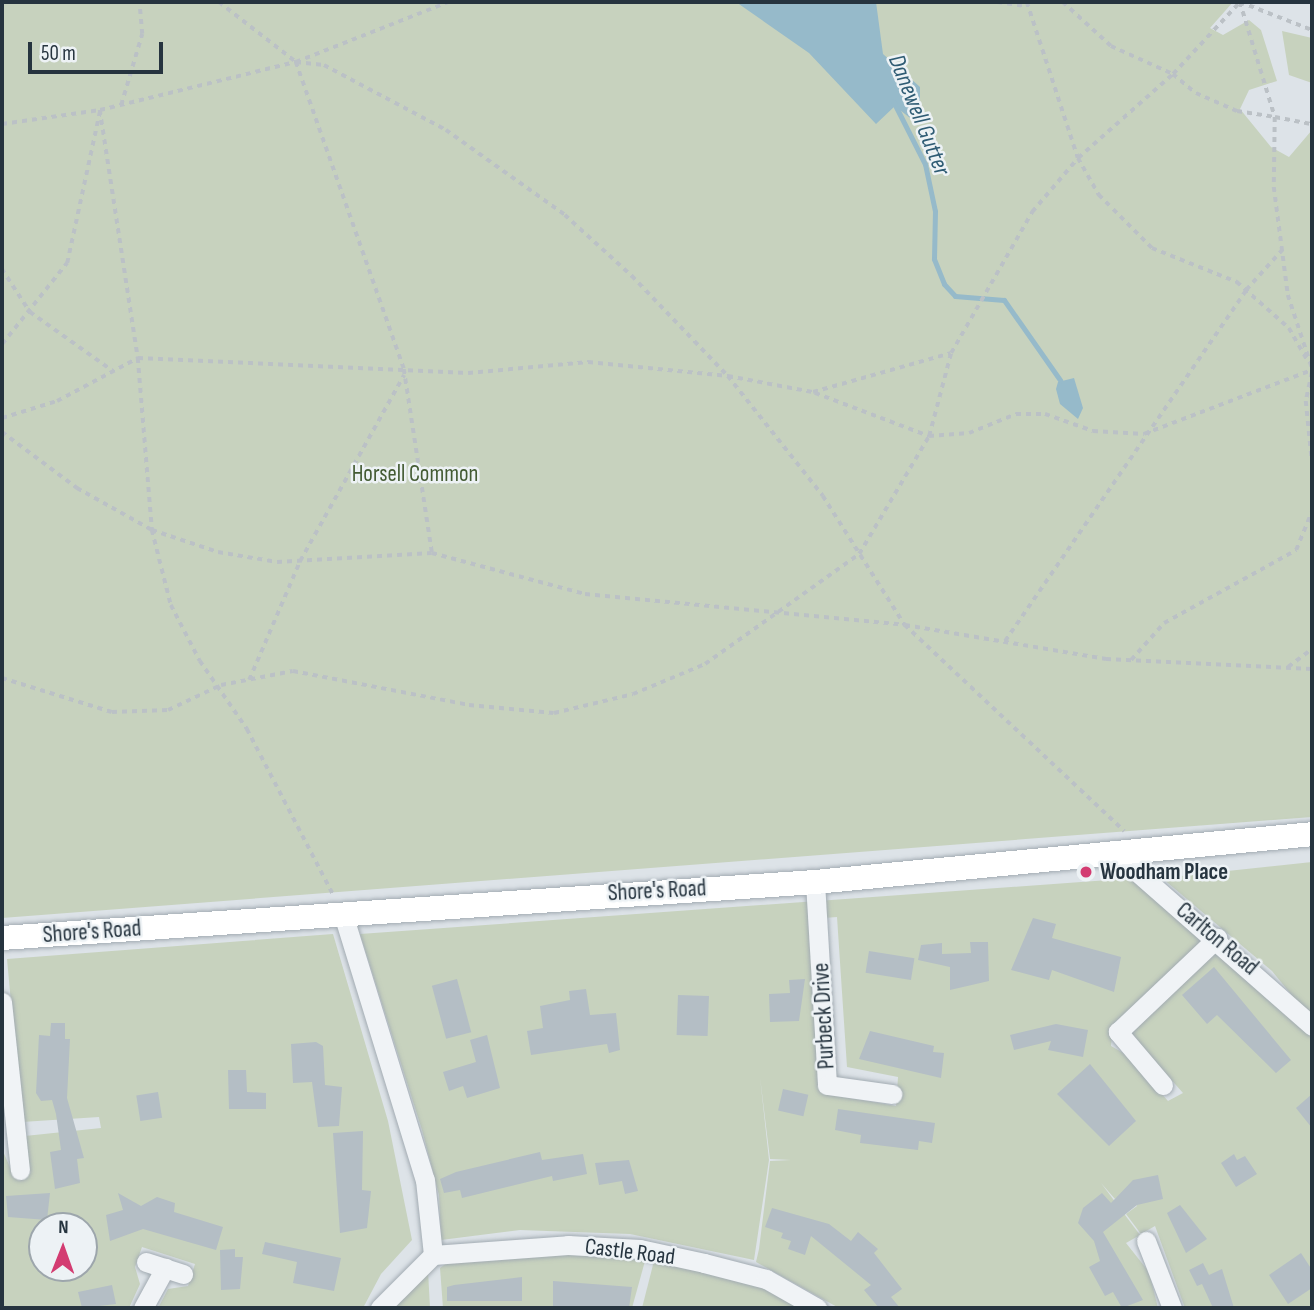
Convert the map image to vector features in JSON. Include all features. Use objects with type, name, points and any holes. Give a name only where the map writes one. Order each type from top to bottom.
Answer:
[{"type":"main road","name":"Shore's Road","points":[[2,938],[815,882],[1312,834]]},
{"type":"street","name":"Carlton Road","points":[[1132,850],[1137,872],[1217,938],[1312,1026]]},
{"type":"street","name":"Purbeck Drive","points":[[815,882],[828,1085],[892,1094]]},
{"type":"street","points":[[343,914],[425,1180],[433,1255],[380,1308]]},
{"type":"street","points":[[1163,1085],[1118,1032],[1217,938]]},
{"type":"street","points":[[2,1002],[20,1170]]},
{"type":"street","points":[[1146,1241],[1172,1308]]},
{"type":"street","name":"Castle Road","points":[[433,1255],[497,1246],[640,1249],[766,1279],[817,1308]]},
{"type":"street","points":[[142,1308],[164,1268]]},
{"type":"path","points":[[121,105],[142,34],[139,2]]},
{"type":"path","points":[[219,2],[296,62],[324,65],[446,130],[554,207],[728,376],[823,496],[905,625],[1132,850]]},
{"type":"path","points":[[2,124],[100,110],[296,62],[448,2]]},
{"type":"path","points":[[997,2],[1027,4],[1078,158],[1099,195],[1152,248],[1246,290],[1289,328],[1312,370]]},
{"type":"path","points":[[1063,2],[1111,46],[1173,74],[1237,111],[1312,124]]},
{"type":"path","points":[[2,678],[113,712],[167,710],[221,685],[293,671],[554,713],[634,694],[705,664],[859,554],[929,436],[951,352],[1032,212],[1078,158],[1173,74],[1240,2]]},
{"type":"path","points":[[1240,2],[1312,30]]},
{"type":"path","points":[[1240,2],[1275,117],[1273,187],[1288,295],[1312,370],[1306,401],[1312,461]]},
{"type":"path","points":[[296,62],[404,371],[432,553]]},
{"type":"path","points":[[2,344],[67,263],[100,110]]},
{"type":"path","points":[[100,110],[138,358],[152,530],[171,605],[200,662],[221,685],[343,914]]},
{"type":"path","points":[[1004,641],[1246,290],[1282,250]]},
{"type":"path","points":[[2,269],[30,312],[113,371]]},
{"type":"path","points":[[813,392],[951,352]]},
{"type":"path","points":[[2,418],[57,401],[138,358],[468,373],[588,362],[728,376],[813,392],[929,436],[969,433],[1016,414],[1045,414],[1093,431],[1149,432],[1312,370]]},
{"type":"path","points":[[249,680],[300,561],[404,371]]},
{"type":"path","points":[[2,432],[77,488],[152,530],[218,552],[300,561],[432,553],[585,594],[779,610],[905,625],[1131,660],[1312,669]]},
{"type":"path","points":[[1131,660],[1164,623],[1296,550],[1312,511]]},
{"type":"path","points":[[1288,667],[1312,649]]},
{"type":"green space","name":"Horsell Common","points":[[2,2],[1233,2],[1210,28],[1223,35],[1249,20],[1261,30],[1277,81],[1249,90],[1240,109],[1271,147],[1289,157],[1312,130],[1312,817],[2,918]]},
{"type":"green space","points":[[1282,31],[1312,38],[1312,83],[1289,75]]},
{"type":"green space","points":[[1312,862],[1312,1020],[1272,971],[1162,878]]},
{"type":"green space","points":[[1136,878],[1207,939],[1113,1024],[1111,1046],[1127,1055],[1168,1101],[1183,1093],[1130,1033],[1217,947],[1312,1035],[1312,1308],[1185,1308],[1155,1226],[1141,1234],[1126,1214],[1137,1206],[1126,1191],[1115,1199],[1101,1183],[1140,1235],[1126,1243],[1149,1272],[1158,1308],[839,1308],[756,1262],[770,1161],[791,1160],[770,1159],[760,1077],[769,1160],[754,1260],[630,1234],[520,1230],[441,1240],[439,1195],[422,1130],[360,934]],"holes":[[[837,917],[847,1067],[898,1077],[896,1106],[822,1093],[811,919]]]},
{"type":"green space","points":[[333,934],[388,1121],[412,1240],[381,1274],[363,1308],[158,1308],[168,1289],[188,1286],[195,1264],[142,1247],[135,1267],[140,1284],[129,1308],[2,1308],[2,1149],[13,1174],[29,1174],[25,1136],[101,1128],[99,1117],[22,1122],[7,959]]},
{"type":"green space","points":[[549,1253],[645,1261],[632,1308],[443,1308],[440,1268],[448,1262]]},
{"type":"green space","points":[[655,1257],[774,1289],[805,1308],[642,1308]]},
{"type":"green space","points":[[428,1271],[430,1308],[385,1308]]},
{"type":"water","points":[[736,2],[876,2],[883,54],[920,87],[920,106],[910,118],[895,106],[876,124],[809,53]]},
{"type":"water","points":[[1074,378],[1083,408],[1078,419],[1060,404],[1056,389],[1058,382]]},
{"type":"building","points":[[1033,918],[1056,924],[1052,938],[1121,957],[1114,992],[1052,970],[1049,980],[1011,970]]},
{"type":"building","points":[[970,942],[988,942],[989,981],[950,990],[950,967],[918,960],[921,945],[942,943],[942,954],[971,953]]},
{"type":"building","points":[[869,951],[914,958],[911,980],[866,973]]},
{"type":"building","points":[[1214,967],[1291,1060],[1276,1073],[1217,1015],[1207,1024],[1182,995]]},
{"type":"building","points":[[457,979],[471,1032],[446,1039],[432,986]]},
{"type":"building","points":[[805,979],[799,1021],[770,1022],[769,994],[790,993],[789,980]]},
{"type":"building","points":[[586,989],[590,1015],[616,1013],[620,1050],[609,1053],[607,1044],[531,1055],[527,1031],[543,1028],[540,1006],[570,1000],[569,991]]},
{"type":"building","points":[[678,995],[709,996],[708,1036],[677,1035]]},
{"type":"building","points":[[51,1023],[65,1023],[65,1039],[70,1039],[67,1098],[84,1158],[77,1159],[80,1183],[55,1189],[50,1152],[61,1150],[56,1114],[52,1100],[41,1101],[36,1093],[39,1035],[50,1036]]},
{"type":"building","points":[[1056,1024],[1088,1030],[1083,1057],[1048,1050],[1051,1041],[1014,1050],[1010,1035]]},
{"type":"building","points":[[870,1031],[934,1046],[933,1052],[944,1053],[941,1078],[859,1059]]},
{"type":"building","points":[[487,1035],[500,1088],[467,1098],[463,1086],[449,1091],[443,1072],[476,1062],[470,1040]]},
{"type":"building","points":[[316,1042],[323,1046],[325,1085],[342,1087],[339,1126],[318,1127],[312,1082],[293,1083],[291,1044]]},
{"type":"building","points":[[1090,1064],[1136,1121],[1109,1146],[1057,1094]]},
{"type":"building","points":[[228,1070],[246,1070],[247,1092],[266,1093],[266,1109],[229,1109]]},
{"type":"building","points":[[783,1089],[808,1095],[803,1116],[778,1110]]},
{"type":"building","points":[[158,1092],[162,1118],[140,1121],[136,1095]]},
{"type":"building","points":[[1312,1094],[1312,1128],[1296,1108]]},
{"type":"building","points":[[838,1109],[935,1123],[932,1143],[919,1141],[918,1150],[860,1143],[861,1135],[835,1130]]},
{"type":"building","points":[[363,1131],[362,1190],[371,1191],[367,1228],[340,1233],[333,1133]]},
{"type":"building","points":[[540,1152],[542,1160],[583,1154],[587,1174],[553,1181],[552,1176],[462,1198],[460,1190],[444,1193],[440,1179],[456,1172]]},
{"type":"building","points":[[1234,1154],[1237,1160],[1245,1156],[1257,1174],[1236,1187],[1221,1163]]},
{"type":"building","points":[[629,1160],[638,1191],[625,1194],[622,1181],[599,1185],[595,1163]]},
{"type":"building","points":[[1158,1175],[1163,1199],[1137,1205],[1103,1232],[1143,1300],[1122,1308],[1113,1292],[1105,1296],[1089,1267],[1100,1261],[1094,1241],[1078,1223],[1083,1208],[1102,1193],[1111,1203],[1133,1180]]},
{"type":"building","points":[[50,1193],[48,1212],[28,1212],[28,1219],[8,1217],[6,1196]]},
{"type":"building","points":[[118,1193],[141,1206],[157,1197],[175,1203],[174,1212],[223,1227],[216,1250],[143,1229],[110,1241],[106,1215],[123,1210]]},
{"type":"building","points":[[1180,1205],[1207,1239],[1186,1253],[1167,1213]]},
{"type":"building","points":[[772,1208],[829,1224],[851,1241],[858,1232],[878,1249],[874,1253],[902,1289],[891,1297],[900,1308],[879,1308],[864,1290],[871,1285],[811,1236],[805,1255],[788,1249],[791,1241],[781,1238],[783,1233],[765,1227]]},
{"type":"building","points":[[265,1242],[341,1258],[334,1291],[293,1283],[297,1262],[262,1254]]},
{"type":"building","points":[[235,1249],[235,1257],[243,1257],[240,1289],[221,1290],[220,1250]]},
{"type":"building","points":[[1301,1253],[1312,1270],[1312,1288],[1288,1304],[1269,1275]]},
{"type":"building","points":[[1203,1263],[1209,1275],[1222,1269],[1234,1308],[1213,1308],[1202,1284],[1197,1286],[1189,1270]]},
{"type":"building","points":[[522,1277],[522,1301],[447,1301],[447,1287]]},
{"type":"building","points":[[553,1281],[632,1287],[629,1308],[553,1306]]},
{"type":"building","points":[[112,1285],[116,1304],[82,1308],[78,1292]]},
{"type":"waterway","name":"Danewell Gutter","points":[[893,101],[925,164],[935,211],[934,259],[944,284],[955,296],[1004,300],[1060,380]]},
{"type":"place","name":"Woodham Place","points":[[1086,872]]}]
